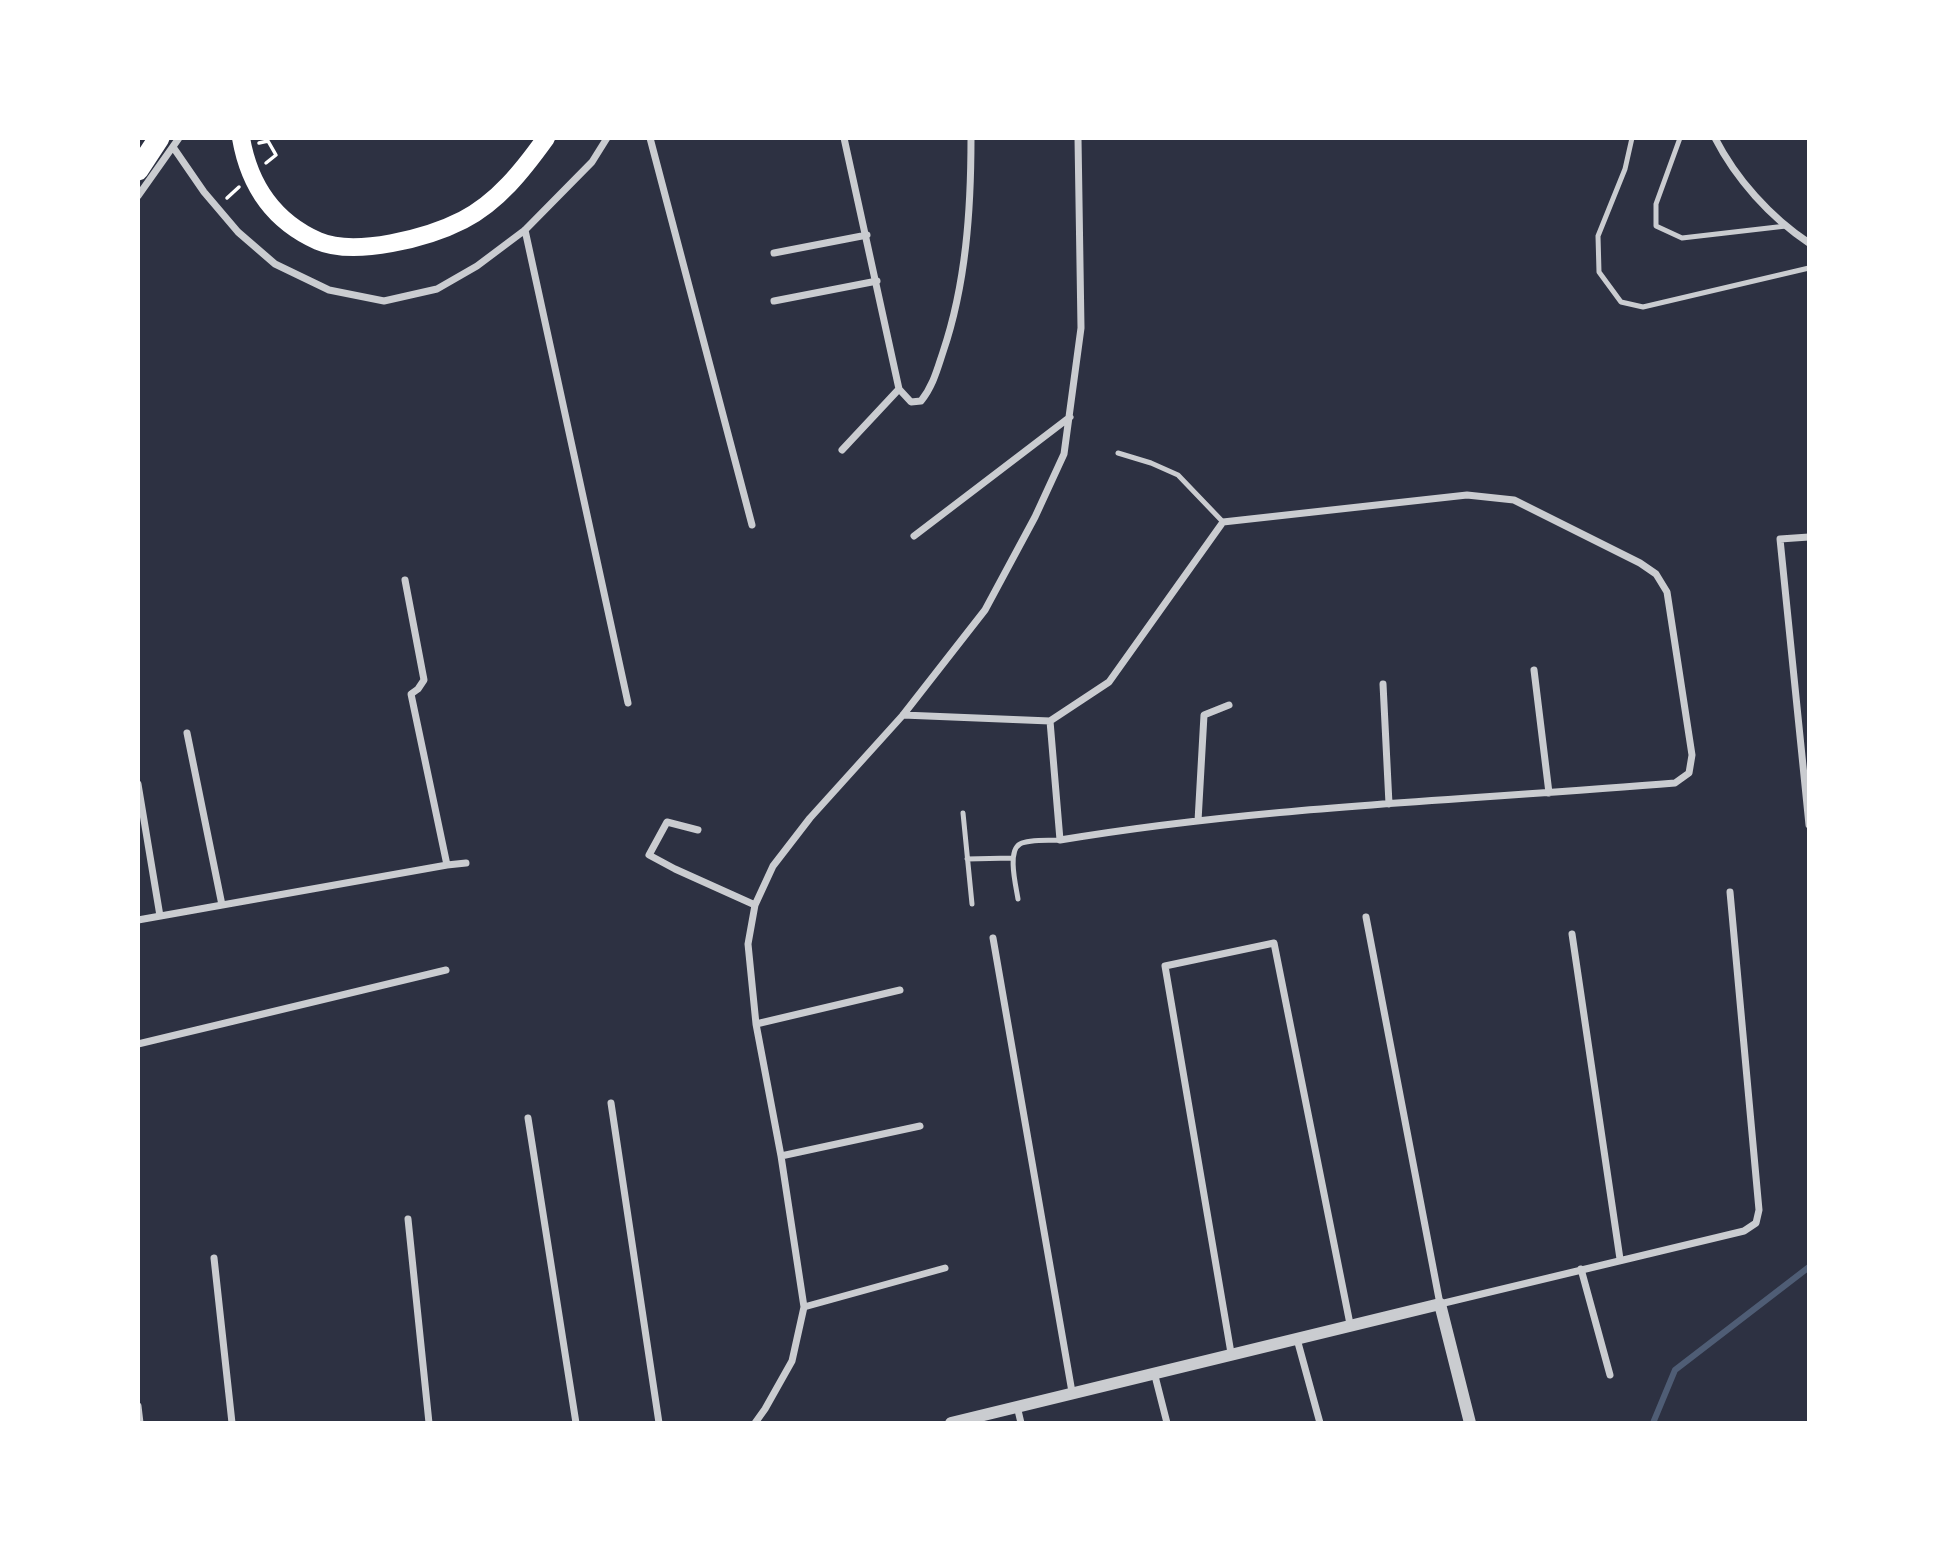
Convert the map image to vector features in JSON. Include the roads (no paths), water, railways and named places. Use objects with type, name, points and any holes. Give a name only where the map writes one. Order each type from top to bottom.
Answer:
[{"type":"highway","points":[[138,146],[143,138]]},
{"type":"highway","points":[[138,170],[166,143]]},
{"type":"main road","points":[[241,138],[246,165],[265,201],[289,223],[319,242],[357,247],[392,244],[464,220],[491,202],[524,169],[546,138]]},
{"type":"street","points":[[138,196],[166,143],[179,138]]},
{"type":"street","points":[[166,143],[238,232],[275,264],[329,290],[384,301],[438,289],[525,230],[592,162],[607,138]]},
{"type":"street","points":[[650,138],[751,525]]},
{"type":"street","points":[[845,138],[899,389],[911,402],[921,401],[932,387],[956,313],[971,196],[971,138]]},
{"type":"street","points":[[755,1423],[792,1361],[804,1307],[756,1024],[748,944],[755,905],[773,866],[810,818],[903,715],[985,610],[1035,517],[1064,454],[1081,328],[1078,138]]},
{"type":"street","points":[[1715,138],[1743,181],[1768,211],[1809,243]]},
{"type":"street","points":[[525,230],[628,703]]},
{"type":"street","points":[[774,253],[867,235]]},
{"type":"street","points":[[774,301],[877,281]]},
{"type":"street","points":[[842,450],[899,389]]},
{"type":"street","points":[[914,537],[1071,417]]},
{"type":"street","points":[[903,715],[1050,721],[1109,682],[1223,522],[1467,495],[1514,500],[1640,563],[1656,574],[1667,593],[1692,755],[1689,773],[1675,783],[1198,821],[1060,840],[1050,721]]},
{"type":"street","points":[[1809,537],[1780,539],[1809,825]]},
{"type":"street","points":[[405,580],[424,680],[411,694],[447,865]]},
{"type":"street","points":[[1534,670],[1549,793]]},
{"type":"street","points":[[1383,684],[1389,804]]},
{"type":"street","points":[[1198,821],[1205,715],[1229,705]]},
{"type":"street","points":[[187,733],[222,905]]},
{"type":"street","points":[[138,784],[160,916]]},
{"type":"street","points":[[698,830],[667,822],[649,855],[755,905]]},
{"type":"street","points":[[138,920],[466,863]]},
{"type":"street","points":[[951,1423],[1350,1324],[1744,1231],[1756,1223],[1759,1210],[1730,892]]},
{"type":"street","points":[[1366,917],[1440,1304],[1470,1423]]},
{"type":"street","points":[[1572,934],[1620,1259]]},
{"type":"street","points":[[993,938],[1072,1392]]},
{"type":"street","points":[[1231,1353],[1165,966],[1274,943],[1350,1324]]},
{"type":"street","points":[[138,1044],[446,970]]},
{"type":"street","points":[[756,1024],[900,990]]},
{"type":"street","points":[[611,1103],[659,1423]]},
{"type":"street","points":[[528,1118],[576,1423]]},
{"type":"street","points":[[780,1157],[920,1126]]},
{"type":"street","points":[[408,1219],[429,1423]]},
{"type":"street","points":[[214,1258],[233,1423]]},
{"type":"street","points":[[804,1307],[945,1268]]},
{"type":"street","points":[[1581,1269],[1610,1375]]},
{"type":"street","points":[[1296,1338],[1320,1423]]},
{"type":"street","points":[[1153,1372],[1167,1423]]},
{"type":"street","points":[[1016,1405],[1021,1423]]},
{"type":"street","points":[[138,1406],[140,1423]]},
{"type":"lane","points":[[1632,138],[1625,169],[1598,236],[1599,272],[1621,302],[1643,307],[1809,268]]},
{"type":"lane","points":[[1680,138],[1656,204],[1656,226],[1682,238],[1786,226]]},
{"type":"lane","points":[[1118,453],[1178,475],[1223,522]]},
{"type":"lane","points":[[963,813],[972,904]]},
{"type":"lane","points":[[1018,899],[1012,858],[1014,849],[1021,843],[1060,840]]},
{"type":"lane","points":[[967,859],[1012,858]]},
{"type":"waterway","points":[[1653,1423],[1675,1370],[1809,1267]]}]
